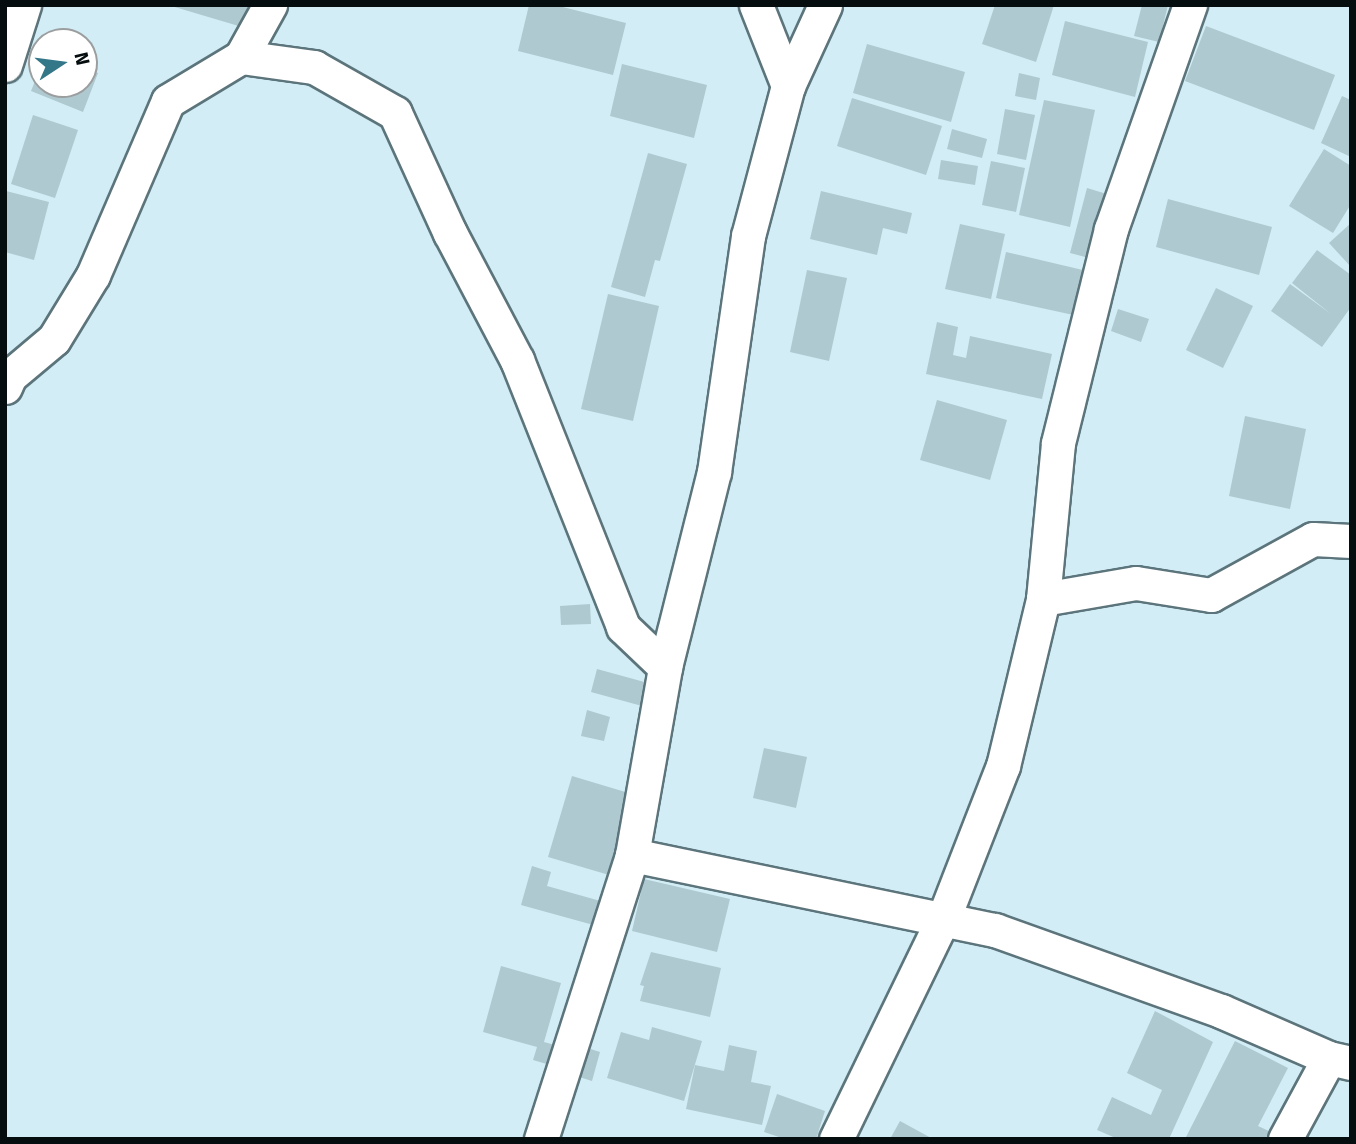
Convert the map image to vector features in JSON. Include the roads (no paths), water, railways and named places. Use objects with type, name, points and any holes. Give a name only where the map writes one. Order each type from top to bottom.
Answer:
[{"type":"street","points":[[5,65],[24,5]]},
{"type":"street","points":[[5,387],[10,376],[54,339],[93,275],[168,101],[241,57],[270,5]]},
{"type":"street","points":[[756,5],[788,86]]},
{"type":"street","points":[[541,1139],[632,855],[665,667],[714,472],[748,236],[788,86],[825,5]]},
{"type":"street","points":[[836,1139],[944,917],[1003,766],[1043,599],[1061,431],[1111,229],[1190,5]]},
{"type":"street","points":[[241,57],[314,67],[395,113],[450,233],[517,360],[624,626],[665,667]]},
{"type":"street","points":[[1043,599],[1136,583],[1211,595],[1313,539],[1351,541]]},
{"type":"street","points":[[632,855],[944,917],[1221,1011],[1340,1061],[1285,1139]]}]
